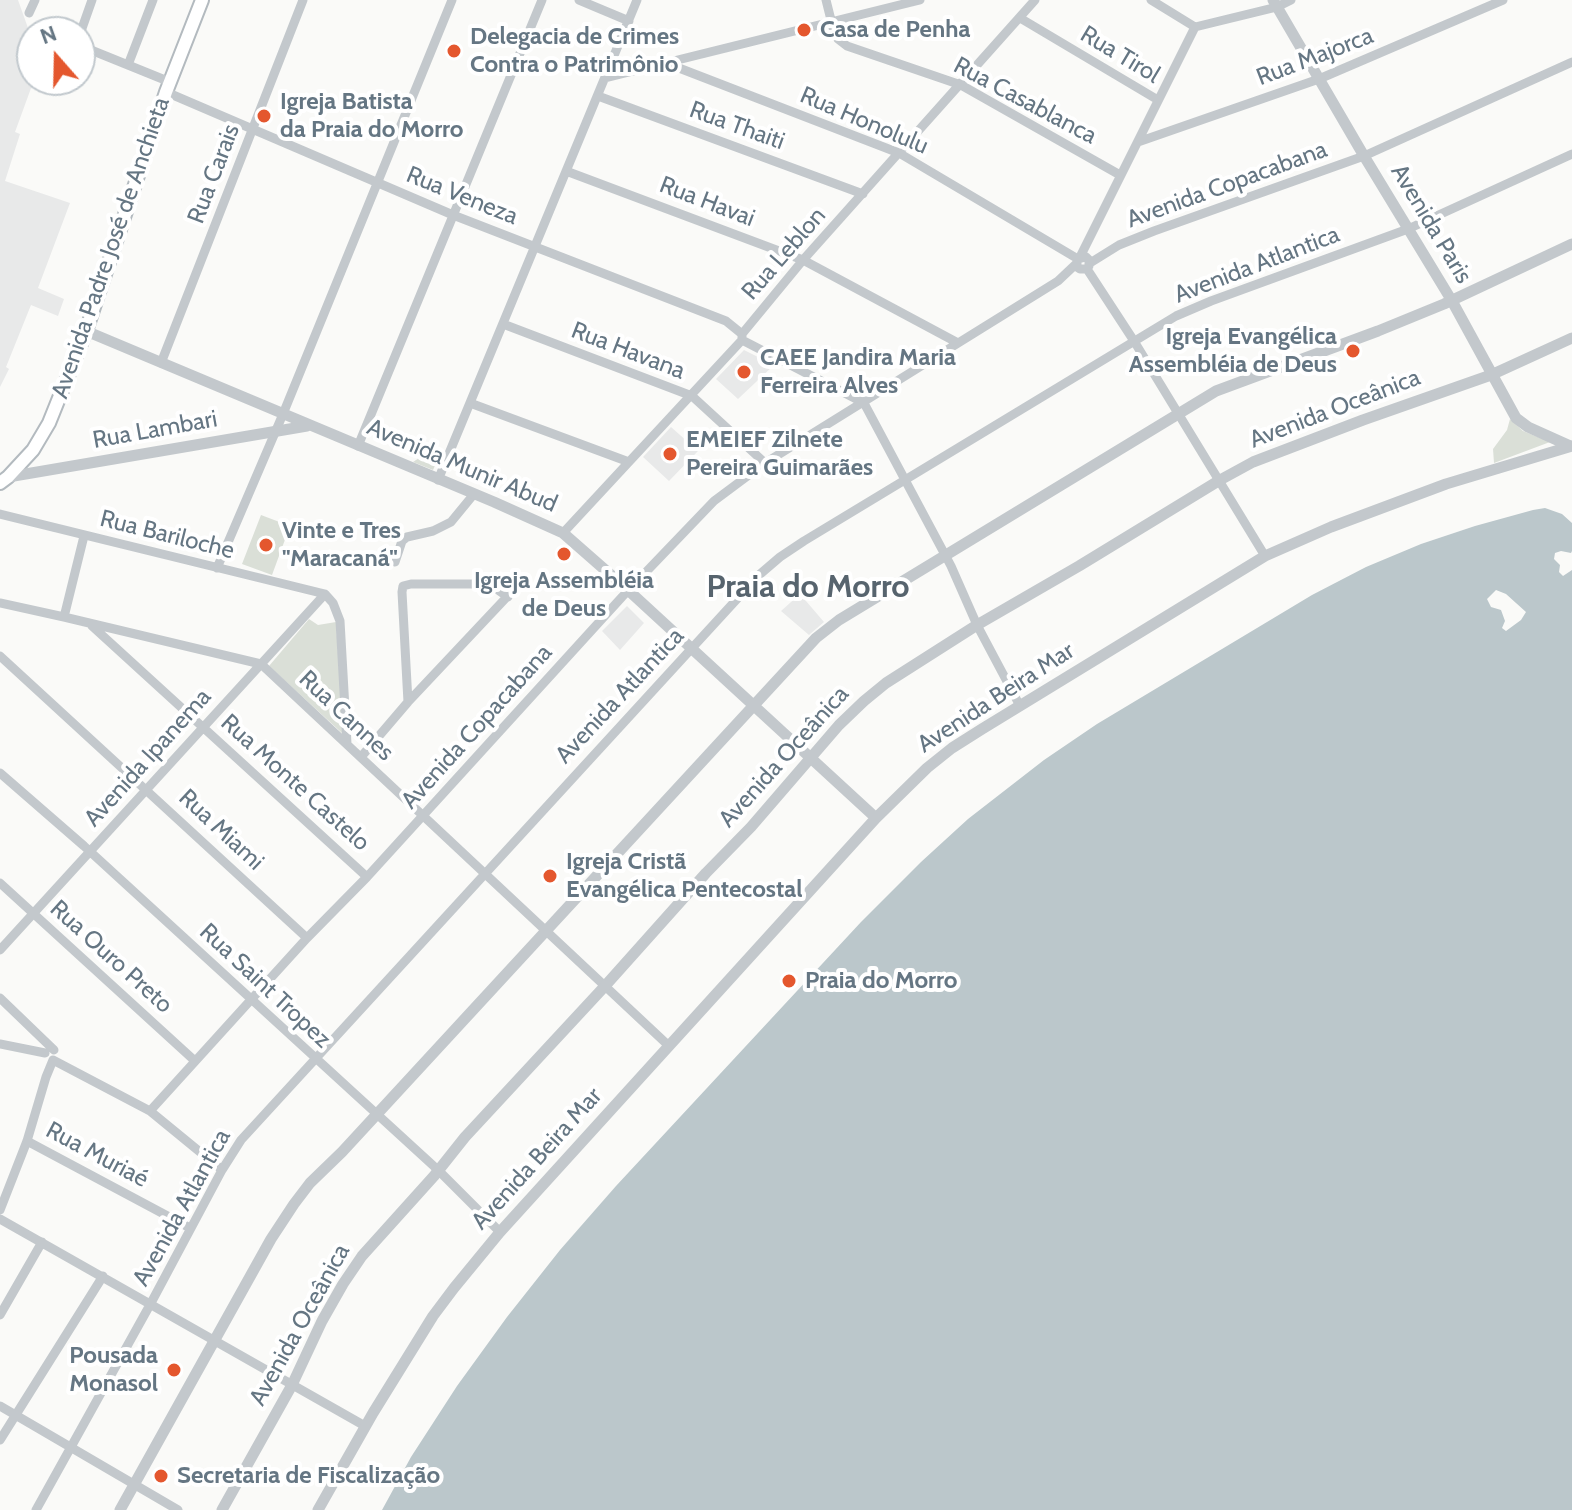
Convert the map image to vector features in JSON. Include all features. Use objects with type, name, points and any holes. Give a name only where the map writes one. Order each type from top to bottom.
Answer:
[{"type":"main road","name":"Avenida Padre José de Anchieta","points":[[4,480],[33,450],[49,423],[86,331],[168,87],[202,0]]},
{"type":"street","points":[[29,13],[35,0]]},
{"type":"street","points":[[128,65],[153,0]]},
{"type":"street","name":"Rua Carais","points":[[161,363],[303,0]]},
{"type":"street","points":[[217,568],[452,0]]},
{"type":"street","points":[[358,446],[542,0]]},
{"type":"street","points":[[579,0],[629,21]]},
{"type":"street","points":[[438,480],[637,0]]},
{"type":"street","points":[[826,0],[831,21]]},
{"type":"street","points":[[605,78],[920,0]]},
{"type":"street","name":"Rua Leblon","points":[[563,533],[692,396],[803,260],[1035,0]]},
{"type":"street","points":[[1151,0],[1195,27]]},
{"type":"street","points":[[1265,556],[1083,261],[1120,175],[1195,27],[1291,0]]},
{"type":"street","name":"Rua Majorca","points":[[1138,142],[1319,79],[1503,0]]},
{"type":"street","name":"Avenida Paris","points":[[1275,4],[1452,301],[1507,405],[1522,424],[1571,446]]},
{"type":"street","name":"Rua Tirol","points":[[1020,18],[1158,100]]},
{"type":"street","name":"Rua Casablanca","points":[[831,21],[838,39],[847,46],[961,85],[1120,175]]},
{"type":"street","name":"Rua Veneza","points":[[96,52],[128,65],[253,129],[377,183],[726,321],[742,337],[864,403]]},
{"type":"street","name":"Avenida Copacabana","points":[[150,1111],[628,590],[714,501],[765,463],[864,403],[1083,261],[1154,231],[1364,156],[1572,62]]},
{"type":"street","name":"Rua Honolulu","points":[[666,63],[899,153],[1083,261]]},
{"type":"street","name":"Rua Thaiti","points":[[598,96],[863,194]]},
{"type":"street","name":"Avenida Atlantica","points":[[36,1510],[222,1170],[251,1127],[759,575],[780,557],[905,479],[1176,316],[1408,229],[1572,154]]},
{"type":"street","name":"Rua Havai","points":[[566,171],[803,260],[958,343]]},
{"type":"street","points":[[120,1510],[271,1239],[310,1183],[816,638],[839,620],[1216,391],[1452,301],[1572,244]]},
{"type":"street","name":"Rua Havana","points":[[503,324],[692,396],[765,463]]},
{"type":"street","name":"Avenida Munir Abud","points":[[86,331],[563,533],[876,818]]},
{"type":"street","name":"Avenida Oceânica","points":[[222,1510],[353,1268],[465,1137],[751,827],[839,725],[876,691],[977,625],[1253,462],[1491,375],[1572,338]]},
{"type":"street","points":[[470,403],[629,462]]},
{"type":"street","points":[[864,403],[946,557],[977,625],[1020,706]]},
{"type":"street","name":"Rua Lambari","points":[[4,480],[309,426]]},
{"type":"street","name":"Avenida Beira Mar","points":[[318,1510],[365,1426],[433,1316],[454,1288],[500,1232],[876,818],[927,768],[952,748],[1265,556],[1446,484],[1571,446]]},
{"type":"street","points":[[395,562],[402,541],[451,522],[474,494]]},
{"type":"street","name":"Rua Bariloche","points":[[0,514],[325,594]]},
{"type":"street","points":[[64,617],[84,536]]},
{"type":"street","points":[[361,757],[408,702],[520,583]]},
{"type":"street","points":[[408,702],[403,586],[485,584],[508,597]]},
{"type":"street","points":[[325,594],[333,603],[340,621],[347,744]]},
{"type":"street","name":"Avenida Ipanema","points":[[0,950],[325,594]]},
{"type":"street","name":"Rua Cannes","points":[[0,603],[261,664],[669,1046]]},
{"type":"street","name":"Rua Monte Castelo","points":[[89,623],[367,877]]},
{"type":"street","name":"Rua Miami","points":[[0,656],[307,938]]},
{"type":"street","name":"Rua Saint Tropez","points":[[0,773],[438,1170],[500,1232]]},
{"type":"street","name":"Rua Ouro Preto","points":[[0,883],[195,1061]]},
{"type":"street","points":[[0,998],[35,1031],[50,1054],[27,1141],[0,1210]]},
{"type":"street","points":[[0,1044],[50,1054],[150,1111],[222,1170]]},
{"type":"street","name":"Rua Muriaé","points":[[27,1141],[190,1228]]},
{"type":"street","points":[[0,1219],[365,1426]]},
{"type":"street","points":[[0,1315],[42,1242]]},
{"type":"street","points":[[0,1440],[103,1276]]},
{"type":"street","points":[[0,1406],[178,1510]]},
{"type":"shaded area","points":[[0,0],[18,0],[24,16],[16,16],[16,96],[28,96],[15,132],[20,134],[5,181],[70,203],[38,288],[64,299],[58,316],[31,305],[0,387]]},
{"type":"shaded area","name":"CAEE Jandira Maria Ferreira Alves","points":[[744,350],[774,365],[738,399],[716,379]]},
{"type":"shaded area","points":[[1510,419],[1523,431],[1550,442],[1494,463],[1493,449],[1507,430]]},
{"type":"shaded area","name":"EMEIEF Zilnete Pereira Guimarães","points":[[671,427],[698,451],[669,481],[643,457]]},
{"type":"shaded area","points":[[432,452],[440,455],[433,470],[413,462],[422,456]]},
{"type":"shaded area","points":[[1545,508],[1562,514],[1572,523],[1571,553],[1555,553],[1554,559],[1560,565],[1559,572],[1563,576],[1572,570],[1572,1510],[382,1510],[411,1457],[457,1386],[560,1250],[861,922],[968,819],[1044,760],[1097,724],[1312,595],[1366,567],[1421,544]],"holes":[[[1496,590],[1506,594],[1526,612],[1506,631],[1502,628],[1505,621],[1501,610],[1491,607],[1487,599]]]},
{"type":"shaded area","name":"Vinte e Tres \"Maracaná\"","points":[[261,515],[290,526],[272,575],[242,564]]},
{"type":"shaded area","points":[[800,594],[824,622],[809,635],[781,611]]},
{"type":"shaded area","points":[[627,606],[644,623],[620,650],[602,631]]},
{"type":"shaded area","points":[[309,619],[318,625],[336,622],[343,734],[269,666]]},
{"type":"place","name":"Casa de Penha","points":[[804,30]]},
{"type":"place","name":"Delegacia de Crimes Contra o Patrimônio","points":[[454,51]]},
{"type":"place","name":"Igreja Batista da Praia do Morro","points":[[264,116]]},
{"type":"place","name":"Igreja Evangélica Assembléia de Deus","points":[[1353,351]]},
{"type":"place","name":"CAEE Jandira Maria Ferreira Alves","points":[[744,372]]},
{"type":"place","name":"EMEIEF Zilnete Pereira Guimarães","points":[[670,454]]},
{"type":"place","name":"Vinte e Tres \"Maracaná\"","points":[[266,545]]},
{"type":"place","name":"Igreja Assembléia de Deus","points":[[564,554]]},
{"type":"place","name":"Igreja Cristã Evangélica Pentecostal","points":[[550,876]]},
{"type":"place","name":"Praia do Morro","points":[[789,981]]},
{"type":"place","name":"Pousada Monasol","points":[[174,1370]]},
{"type":"place","name":"Secretaria de Fiscalização","points":[[161,1476]]},
{"type":"district","name":"Praia do Morro","points":[[808,588]]}]
